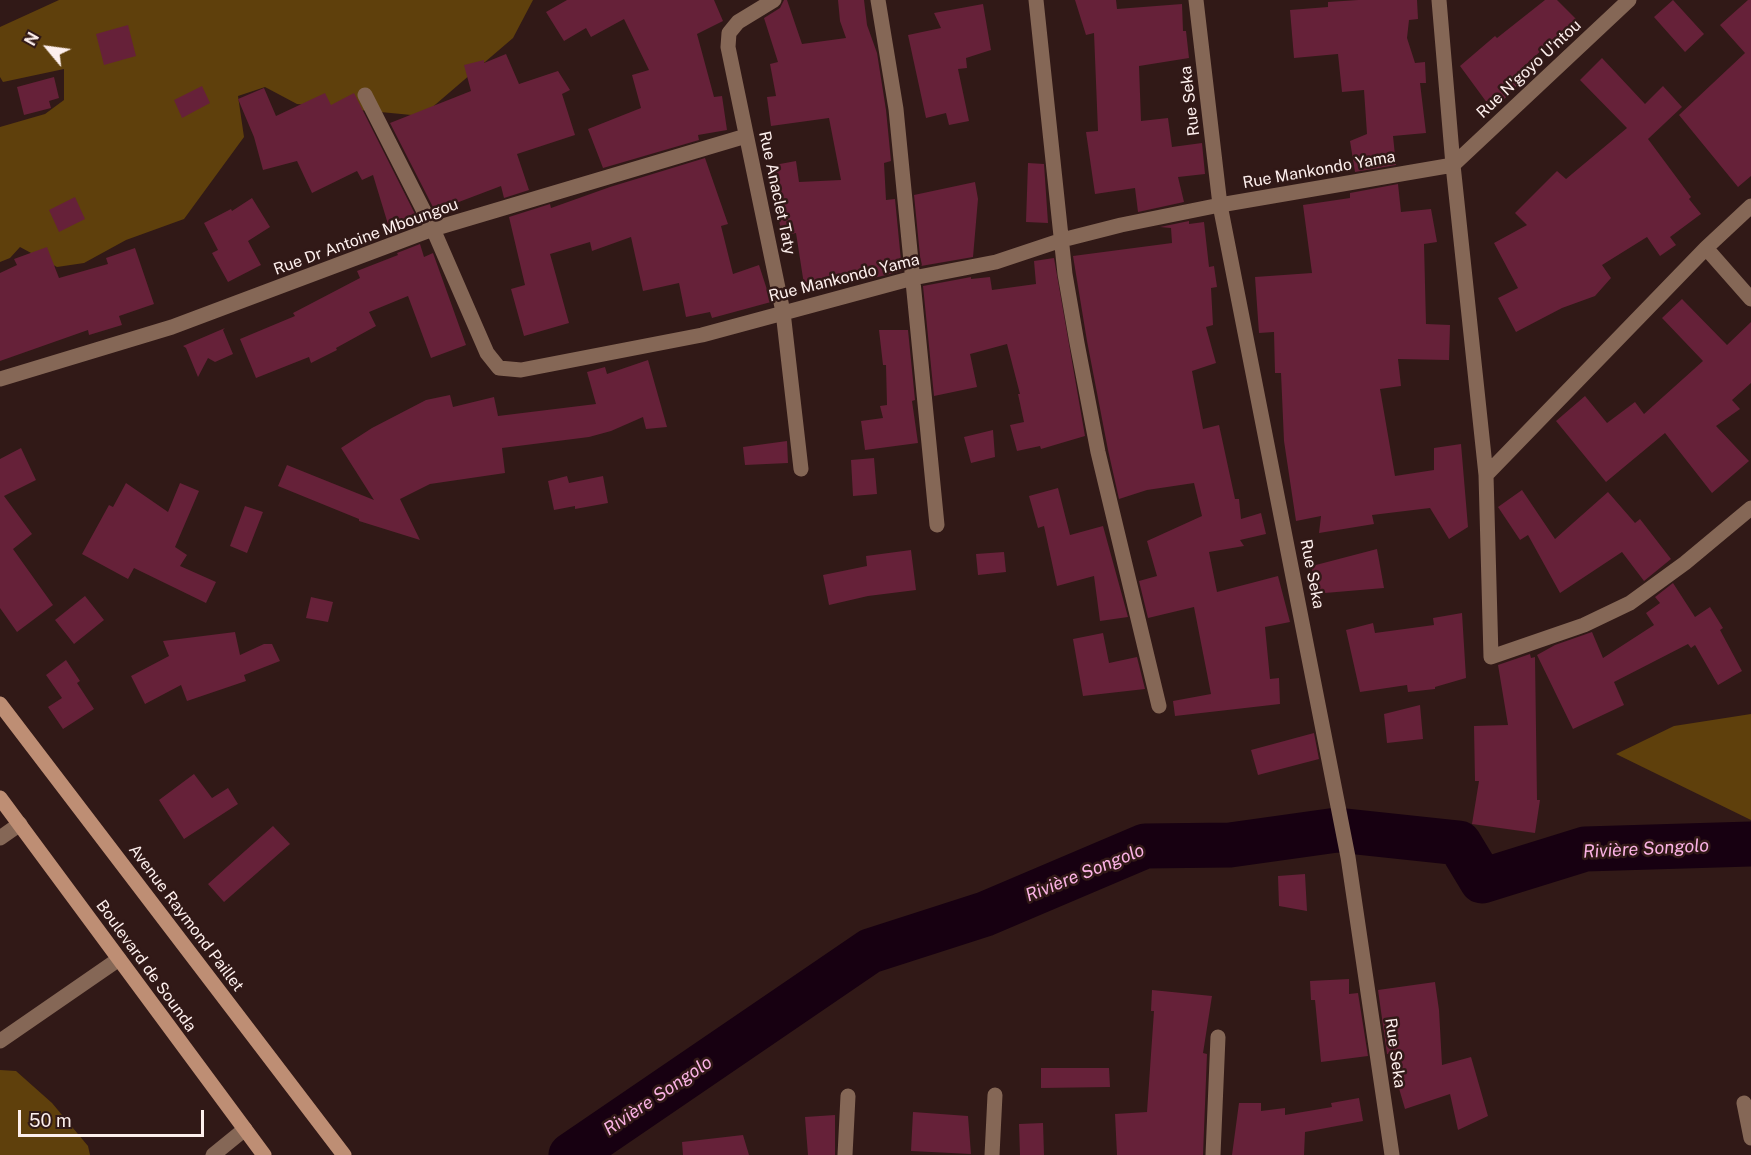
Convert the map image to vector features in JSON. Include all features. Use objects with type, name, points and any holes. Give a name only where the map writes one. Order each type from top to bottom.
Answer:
[{"type":"main road","name":"Avenue Raymond Paillet","points":[[0,704],[344,1155]]},
{"type":"main road","name":"Boulevard de Sounda","points":[[0,798],[264,1155]]},
{"type":"street","name":"Rue Anaclet Taty","points":[[774,0],[738,22],[729,33],[728,47],[783,312],[801,469]]},
{"type":"street","points":[[879,0],[896,109],[937,525]]},
{"type":"street","points":[[1036,0],[1071,309],[1098,452],[1160,706]]},
{"type":"street","name":"Rue Seka","points":[[1196,0],[1220,205],[1348,857],[1392,1155]]},
{"type":"street","points":[[1439,0],[1453,165],[1486,475],[1491,657],[1584,625],[1630,603],[1685,563],[1751,508]]},
{"type":"street","name":"Rue N'goyo U'ntou","points":[[1453,165],[1629,0]]},
{"type":"street","points":[[365,96],[433,229]]},
{"type":"street","name":"Rue Dr Antoine Mboungou","points":[[0,379],[172,327],[433,229],[746,136]]},
{"type":"street","name":"Rue Mankondo Yama","points":[[433,229],[487,353],[499,368],[521,370],[702,335],[913,278],[996,262],[1062,240],[1121,225],[1220,205],[1453,165]]},
{"type":"street","points":[[1486,475],[1706,248],[1751,206]]},
{"type":"street","points":[[1706,248],[1751,299]]},
{"type":"street","points":[[0,838],[20,824]]},
{"type":"street","points":[[0,1041],[119,959]]},
{"type":"street","points":[[1213,1155],[1218,1036]]},
{"type":"street","points":[[993,1155],[995,1095]]},
{"type":"street","points":[[845,1155],[848,1096]]},
{"type":"street","points":[[1744,1103],[1751,1138]]},
{"type":"street","points":[[213,1155],[245,1129]]},
{"type":"shaded area","points":[[59,0],[533,0],[513,38],[422,116],[297,104],[265,87],[238,96],[244,137],[184,219],[126,240],[84,263],[57,267],[20,247],[10,258],[0,262],[0,127],[45,114],[64,100],[64,69],[3,82],[0,77],[0,27]]},
{"type":"shaded area","points":[[1751,714],[1751,820],[1616,754],[1674,726]]},
{"type":"shaded area","points":[[0,1070],[16,1071],[52,1103],[88,1146],[90,1155],[0,1155]]},
{"type":"building","points":[[567,0],[714,0],[723,21],[697,34],[714,97],[722,96],[727,130],[698,135],[699,140],[603,168],[588,129],[641,108],[632,75],[649,70],[624,19],[591,37],[586,28],[564,41],[546,12]]},
{"type":"building","points":[[784,0],[787,0],[802,44],[846,38],[840,21],[838,0],[864,0],[867,25],[877,53],[886,110],[891,161],[884,163],[886,200],[895,199],[902,271],[870,279],[843,276],[805,291],[796,233],[782,236],[769,166],[796,161],[799,182],[841,180],[829,118],[771,126],[767,97],[776,96],[770,64],[778,62],[764,18],[780,8]]},
{"type":"building","points":[[1075,0],[1116,0],[1117,9],[1182,4],[1183,31],[1186,31],[1189,58],[1139,66],[1141,121],[1168,118],[1172,147],[1202,143],[1205,174],[1178,177],[1184,202],[1138,212],[1135,188],[1095,194],[1086,132],[1098,131],[1094,33],[1086,35]]},
{"type":"building","points":[[1417,0],[1418,19],[1409,20],[1407,38],[1415,63],[1425,62],[1426,83],[1420,83],[1426,133],[1393,136],[1396,165],[1355,172],[1350,141],[1367,134],[1364,90],[1342,92],[1338,54],[1294,58],[1290,10],[1328,7],[1328,2]]},
{"type":"building","points":[[1545,0],[1557,0],[1576,19],[1522,68],[1528,74],[1493,111],[1460,66],[1495,36],[1497,38]]},
{"type":"building","points":[[1673,0],[1704,34],[1685,52],[1654,17]]},
{"type":"building","points":[[1748,0],[1751,0],[1751,176],[1738,187],[1679,115],[1745,53],[1720,25]]},
{"type":"building","points":[[983,4],[991,50],[966,58],[967,68],[958,69],[969,121],[949,125],[946,113],[926,118],[908,35],[941,28],[934,13]]},
{"type":"building","points":[[128,25],[136,56],[104,65],[96,34]]},
{"type":"building","points":[[506,54],[519,84],[558,71],[570,90],[562,94],[575,135],[517,154],[529,190],[504,198],[501,186],[435,211],[390,123],[471,91],[464,65],[484,60],[484,63]]},
{"type":"building","points":[[1602,58],[1645,104],[1663,86],[1682,107],[1648,139],[1701,214],[1670,237],[1676,245],[1660,256],[1647,237],[1602,265],[1611,278],[1595,296],[1562,308],[1516,332],[1498,298],[1518,288],[1494,243],[1527,225],[1515,213],[1557,171],[1566,179],[1627,128],[1580,80]]},
{"type":"building","points":[[54,77],[59,98],[49,101],[51,108],[24,115],[17,87]]},
{"type":"building","points":[[202,86],[210,103],[182,118],[174,100]]},
{"type":"building","points":[[264,88],[276,116],[325,93],[331,105],[354,93],[417,218],[412,220],[414,226],[391,234],[373,175],[362,180],[357,171],[312,193],[297,161],[263,170],[254,137],[238,99]]},
{"type":"building","points":[[705,158],[728,224],[721,226],[733,274],[759,265],[771,302],[712,318],[710,312],[686,317],[679,283],[643,291],[631,237],[592,251],[590,242],[550,254],[569,323],[524,336],[511,289],[525,285],[509,217],[550,204],[551,208]]},
{"type":"building","points":[[1028,163],[1044,164],[1048,223],[1026,222]]},
{"type":"building","points":[[975,182],[978,199],[973,257],[921,266],[914,195]]},
{"type":"building","points":[[1398,184],[1401,212],[1431,209],[1437,242],[1424,244],[1426,324],[1450,325],[1449,360],[1398,359],[1401,386],[1380,389],[1395,476],[1434,470],[1434,448],[1461,444],[1468,527],[1449,539],[1430,508],[1372,515],[1374,524],[1319,533],[1321,516],[1296,521],[1284,441],[1281,373],[1275,373],[1274,332],[1259,333],[1255,277],[1312,273],[1303,205],[1350,198],[1350,193]]},
{"type":"building","points":[[75,197],[85,219],[59,232],[49,210]]},
{"type":"building","points":[[252,198],[270,227],[248,241],[261,265],[228,282],[212,253],[218,250],[204,223],[231,209],[232,211]]},
{"type":"building","points":[[1189,221],[1189,224],[1204,222],[1209,267],[1214,266],[1217,287],[1211,288],[1213,325],[1206,327],[1216,363],[1192,371],[1203,429],[1219,425],[1235,499],[1239,499],[1241,519],[1261,513],[1266,534],[1240,540],[1244,546],[1209,552],[1217,592],[1278,576],[1290,622],[1265,627],[1270,679],[1279,678],[1280,704],[1175,716],[1173,701],[1211,694],[1194,607],[1148,618],[1139,581],[1157,576],[1147,541],[1202,516],[1194,483],[1147,490],[1119,499],[1087,341],[1073,256],[1172,243],[1171,228],[1160,227]]},
{"type":"building","points":[[420,244],[424,257],[433,253],[466,345],[431,358],[408,296],[369,312],[376,326],[336,348],[337,350],[311,363],[309,357],[256,378],[240,339],[295,316],[293,313],[360,278],[357,271]]},
{"type":"building","points":[[47,247],[59,278],[108,264],[106,258],[135,248],[154,304],[119,316],[122,325],[89,335],[88,330],[0,361],[0,273],[17,265],[14,259]]},
{"type":"building","points":[[1054,258],[1085,436],[1041,449],[1040,446],[1017,451],[1010,425],[1024,422],[1018,394],[1020,394],[1007,344],[970,354],[977,387],[934,396],[923,286],[971,277],[971,279],[990,277],[992,290],[1036,284],[1034,261]]},
{"type":"building","points":[[1682,299],[1727,345],[1751,322],[1751,383],[1732,400],[1740,409],[1716,426],[1749,461],[1712,493],[1665,433],[1606,482],[1556,421],[1585,396],[1607,423],[1635,402],[1644,414],[1703,361],[1662,318]]},
{"type":"building","points":[[225,328],[223,330],[233,354],[215,362],[208,358],[198,377],[186,348],[183,346]]},
{"type":"building","points":[[879,330],[908,330],[915,400],[912,401],[918,443],[865,450],[861,421],[883,418],[880,406],[887,405],[886,365],[883,365]]},
{"type":"building","points":[[648,360],[667,427],[646,429],[643,417],[611,431],[589,437],[502,448],[505,473],[430,484],[400,499],[420,540],[359,521],[359,519],[278,486],[287,465],[374,500],[341,448],[372,428],[426,400],[450,395],[453,407],[494,397],[498,416],[596,404],[587,372],[605,367],[607,374]]},
{"type":"building","points":[[993,430],[995,457],[971,463],[964,437]]},
{"type":"building","points":[[787,441],[788,463],[745,465],[743,447]]},
{"type":"building","points":[[21,448],[36,480],[4,496],[32,534],[13,549],[53,605],[17,632],[0,608],[0,459]]},
{"type":"building","points":[[874,458],[877,494],[853,496],[851,460]]},
{"type":"building","points":[[567,476],[569,483],[603,476],[608,503],[554,510],[548,481]]},
{"type":"building","points":[[126,483],[168,512],[180,483],[199,491],[175,547],[187,555],[180,566],[216,582],[206,603],[134,568],[128,579],[82,554],[109,505],[113,507]]},
{"type":"building","points":[[1058,488],[1070,535],[1103,526],[1128,617],[1100,621],[1094,576],[1057,586],[1044,526],[1038,528],[1029,496]]},
{"type":"building","points":[[1522,490],[1555,539],[1608,492],[1635,523],[1640,519],[1671,559],[1644,581],[1622,552],[1560,593],[1528,535],[1520,540],[1498,507]]},
{"type":"building","points":[[245,506],[263,512],[247,553],[230,546]]},
{"type":"building","points":[[1377,549],[1384,588],[1313,594],[1312,566]]},
{"type":"building","points":[[911,550],[916,590],[868,596],[829,605],[823,575],[867,566],[866,556]]},
{"type":"building","points":[[1004,552],[1006,572],[978,575],[976,554]]},
{"type":"building","points":[[1673,583],[1695,617],[1710,607],[1723,628],[1720,630],[1742,671],[1718,685],[1695,645],[1691,648],[1688,644],[1614,682],[1624,705],[1573,729],[1537,655],[1555,645],[1592,632],[1603,658],[1654,625],[1646,613],[1660,603],[1655,597]]},
{"type":"building","points":[[85,596],[104,620],[74,644],[55,620]]},
{"type":"building","points":[[311,597],[333,602],[328,622],[306,618]]},
{"type":"building","points":[[1462,613],[1466,678],[1435,687],[1435,689],[1408,692],[1407,685],[1360,692],[1346,630],[1373,623],[1375,633],[1434,625],[1433,618]]},
{"type":"building","points":[[235,632],[240,655],[264,644],[272,644],[280,661],[244,675],[246,681],[187,701],[181,685],[145,704],[131,676],[169,656],[163,641]]},
{"type":"building","points":[[1103,633],[1109,663],[1137,657],[1145,689],[1083,696],[1073,639]]},
{"type":"building","points":[[1530,654],[1531,658],[1535,657],[1537,800],[1540,800],[1535,833],[1472,824],[1479,781],[1475,781],[1474,726],[1508,725],[1498,665]]},
{"type":"building","points":[[66,660],[80,681],[77,683],[94,709],[63,729],[48,707],[62,698],[46,675]]},
{"type":"building","points":[[1420,705],[1423,739],[1387,743],[1384,714]]},
{"type":"building","points":[[1314,733],[1319,759],[1258,775],[1251,750]]},
{"type":"building","points":[[194,774],[212,798],[228,788],[238,804],[184,839],[159,800]]},
{"type":"building","points":[[273,826],[290,844],[224,902],[208,884]]},
{"type":"building","points":[[1305,874],[1307,911],[1279,906],[1278,876]]},
{"type":"building","points":[[1349,979],[1349,994],[1358,993],[1368,1056],[1321,1062],[1315,1000],[1311,1000],[1310,981]]},
{"type":"building","points":[[1435,982],[1442,1065],[1471,1057],[1488,1116],[1458,1130],[1450,1094],[1405,1109],[1389,1054],[1387,1054],[1378,990]]},
{"type":"building","points":[[1152,990],[1212,996],[1203,1053],[1207,1054],[1203,1155],[1117,1155],[1115,1114],[1147,1112],[1154,1011],[1151,1011]]},
{"type":"building","points":[[1041,1068],[1109,1068],[1110,1087],[1041,1088]]},
{"type":"building","points":[[1359,1098],[1363,1121],[1305,1132],[1304,1155],[1232,1155],[1239,1103],[1261,1103],[1261,1111],[1285,1108],[1285,1115],[1332,1107],[1331,1103]]},
{"type":"building","points":[[913,1112],[968,1116],[971,1154],[911,1151]]},
{"type":"building","points":[[835,1115],[835,1155],[808,1155],[805,1117]]},
{"type":"building","points":[[1043,1123],[1044,1155],[1020,1155],[1019,1124]]},
{"type":"building","points":[[743,1135],[749,1155],[683,1155],[682,1142]]},
{"type":"waterway","name":"Rivière Songolo","points":[[571,1155],[870,951],[985,914],[1145,846],[1230,845],[1337,830],[1459,843],[1482,881],[1585,849],[1751,844]]}]
